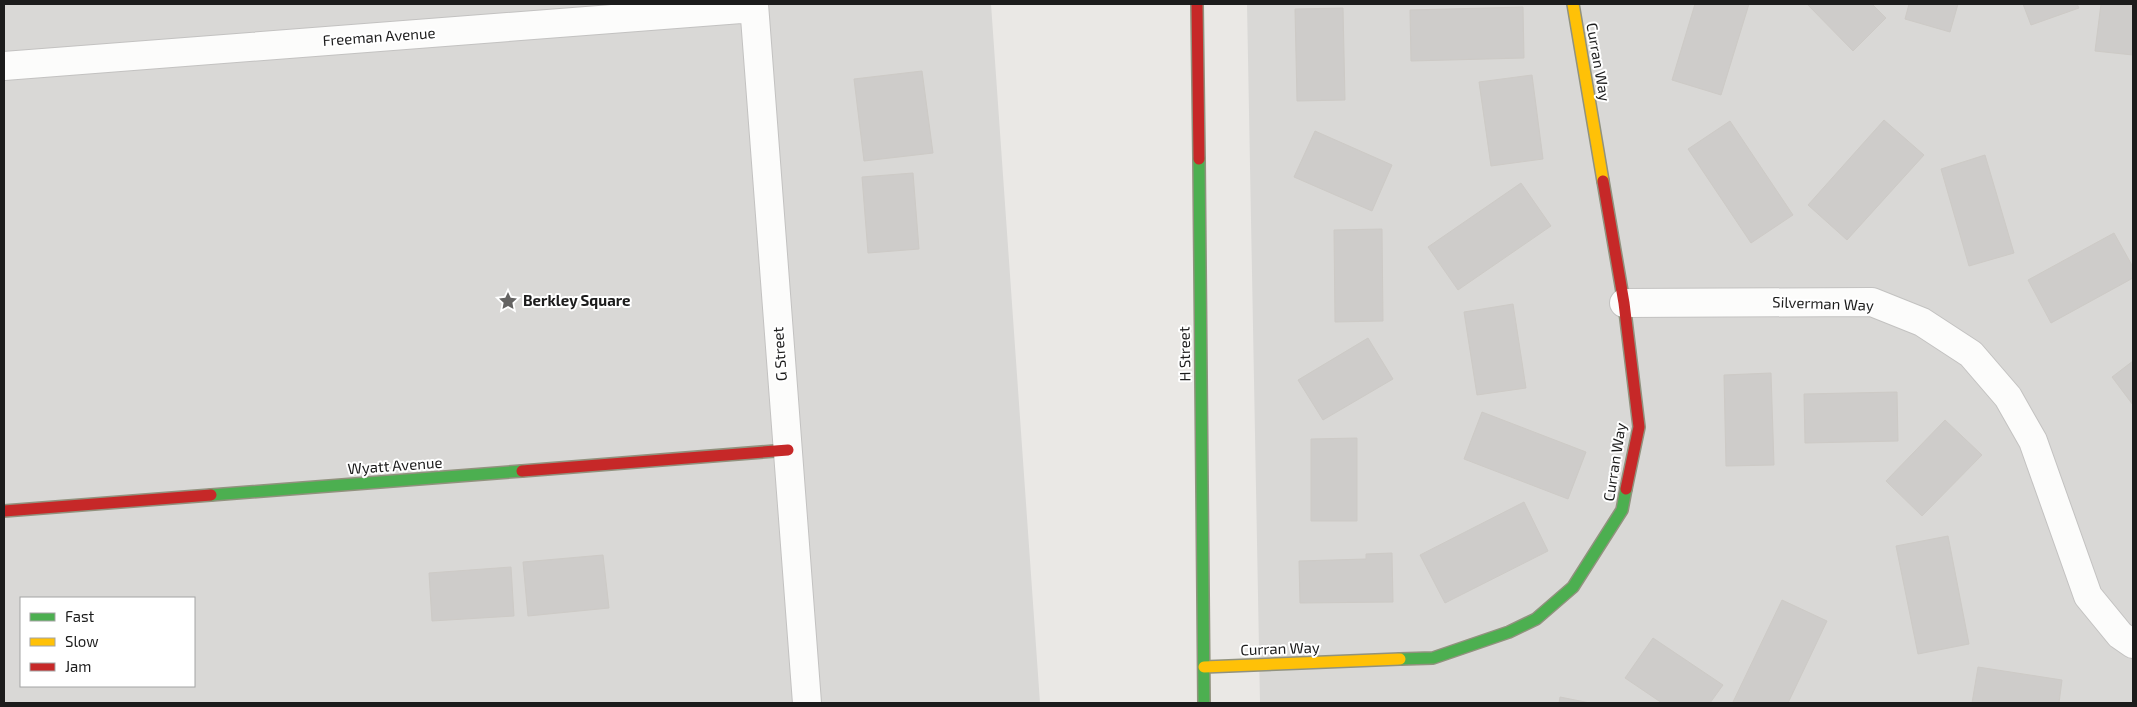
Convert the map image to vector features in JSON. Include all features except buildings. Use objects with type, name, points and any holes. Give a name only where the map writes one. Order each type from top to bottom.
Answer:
[{"type":"street","name":"H Street","points":[[1197,4],[1204,703]]},
{"type":"street","name":"Curran Way","points":[[1204,667],[1434,658],[1509,632],[1536,619],[1574,587],[1622,510],[1639,427],[1624,303],[1573,4]]},
{"type":"street","name":"Freeman Avenue","points":[[4,66],[754,6]]},
{"type":"street","name":"G Street","points":[[754,6],[807,703]]},
{"type":"street","name":"Silverman Way","points":[[1624,303],[1872,302],[1922,322],[1971,354],[2008,397],[2033,441],[2088,596],[2120,635],[2133,644]]},
{"type":"street","name":"Wyatt Avenue","points":[[4,512],[788,450]]},
{"type":"shaded area","name":"Berkley Square","points":[[4,4],[991,4],[1040,703],[4,703]]},
{"type":"shaded area","points":[[1247,4],[2133,4],[2133,703],[1260,703]]},
{"type":"traffic: fast","points":[[1199,159],[1204,703]]},
{"type":"traffic: fast","points":[[211,495],[522,471]]},
{"type":"traffic: fast","points":[[1400,659],[1433,658],[1509,632],[1536,619],[1573,587],[1622,510],[1626,489]]},
{"type":"traffic: slow","points":[[1573,4],[1603,181]]},
{"type":"traffic: slow","points":[[1204,667],[1400,659]]},
{"type":"traffic: jam","points":[[1197,4],[1199,159]]},
{"type":"traffic: jam","points":[[1603,181],[1624,303],[1639,427],[1626,489]]},
{"type":"traffic: jam","points":[[522,471],[788,450]]},
{"type":"traffic: jam","points":[[4,511],[211,495]]},
{"type":"place","name":"Berkley Square","points":[[508,301]]}]
